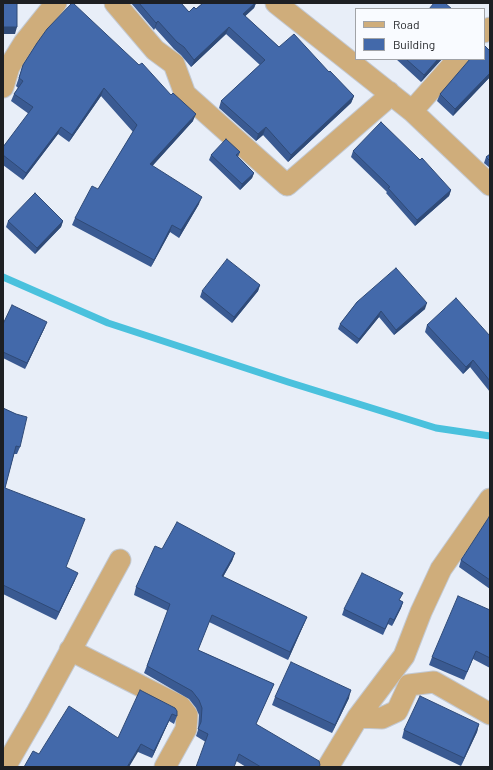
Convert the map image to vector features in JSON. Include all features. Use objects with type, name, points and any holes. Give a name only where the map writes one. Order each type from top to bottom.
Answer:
[{"type":"street","points":[[3,87],[9,67],[24,43],[56,3]]},
{"type":"street","points":[[114,3],[155,50],[174,64],[185,94],[287,185],[384,101],[389,92]]},
{"type":"street","points":[[276,3],[412,111],[490,185]]},
{"type":"street","points":[[412,111],[457,60]]},
{"type":"street","points":[[328,767],[358,717],[404,656],[421,612],[441,568],[490,499]]},
{"type":"street","points":[[5,767],[120,560]]},
{"type":"street","points":[[70,650],[180,706],[187,715],[186,729],[165,767]]},
{"type":"street","points":[[358,717],[382,718],[397,711],[409,685],[434,682],[490,714]]},
{"type":"building","points":[[3,3],[17,3],[17,27],[3,27]]},
{"type":"building","points":[[72,3],[139,65],[142,63],[171,95],[173,93],[196,114],[150,164],[202,197],[181,230],[172,225],[154,260],[75,218],[92,186],[98,189],[137,125],[104,88],[72,135],[61,127],[26,173],[3,155],[3,147],[33,107],[14,94],[23,81],[19,78],[23,65],[47,29]]},
{"type":"building","points":[[139,3],[181,3],[189,12],[194,7],[196,9],[203,3],[255,3],[243,14],[279,47],[294,34],[329,72],[330,71],[354,96],[291,155],[266,127],[258,134],[221,101],[265,60],[229,27],[194,60],[184,47],[177,42],[158,21],[156,23]]},
{"type":"building","points":[[434,3],[445,3],[451,8],[430,8]]},
{"type":"building","points":[[485,46],[490,51],[490,73],[455,109],[440,94],[469,60],[485,60]]},
{"type":"building","points":[[407,60],[437,60],[424,75]]},
{"type":"building","points":[[381,122],[420,160],[422,158],[451,190],[417,220],[388,188],[390,187],[353,151]]},
{"type":"building","points":[[226,139],[240,152],[236,155],[254,173],[242,184],[211,155]]},
{"type":"building","points":[[490,154],[490,161],[486,157]]},
{"type":"building","points":[[35,193],[63,221],[37,248],[8,221]]},
{"type":"building","points":[[227,259],[260,285],[234,317],[202,291]]},
{"type":"building","points":[[396,268],[427,303],[396,330],[381,311],[359,339],[340,324],[357,302]]},
{"type":"building","points":[[456,298],[490,336],[490,381],[473,360],[466,367],[427,325]]},
{"type":"building","points":[[12,305],[47,322],[27,363],[3,352],[3,324]]},
{"type":"building","points":[[3,408],[27,417],[20,447],[16,446],[5,488],[85,519],[66,567],[78,573],[59,612],[3,585]]},
{"type":"building","points":[[489,517],[490,518],[490,580],[461,560]]},
{"type":"building","points":[[177,522],[235,553],[222,576],[307,617],[290,652],[212,615],[198,650],[274,684],[256,724],[319,761],[319,767],[261,767],[239,754],[234,767],[196,767],[208,734],[198,729],[201,722],[202,708],[199,700],[192,691],[147,666],[170,604],[136,587],[155,546],[162,549]]},
{"type":"building","points":[[362,573],[403,593],[399,600],[403,602],[394,620],[390,618],[385,629],[344,609]]},
{"type":"building","points":[[458,596],[490,610],[490,658],[476,651],[467,672],[432,657]]},
{"type":"building","points":[[291,662],[351,690],[335,725],[275,697]]},
{"type":"building","points":[[140,690],[175,708],[177,711],[177,716],[172,714],[154,751],[141,744],[127,767],[24,767],[33,751],[39,754],[69,706],[118,738]]},
{"type":"building","points":[[420,696],[479,724],[464,758],[404,730]]},
{"type":"waterway","points":[[3,277],[108,323],[288,382],[436,428],[490,436]]}]
